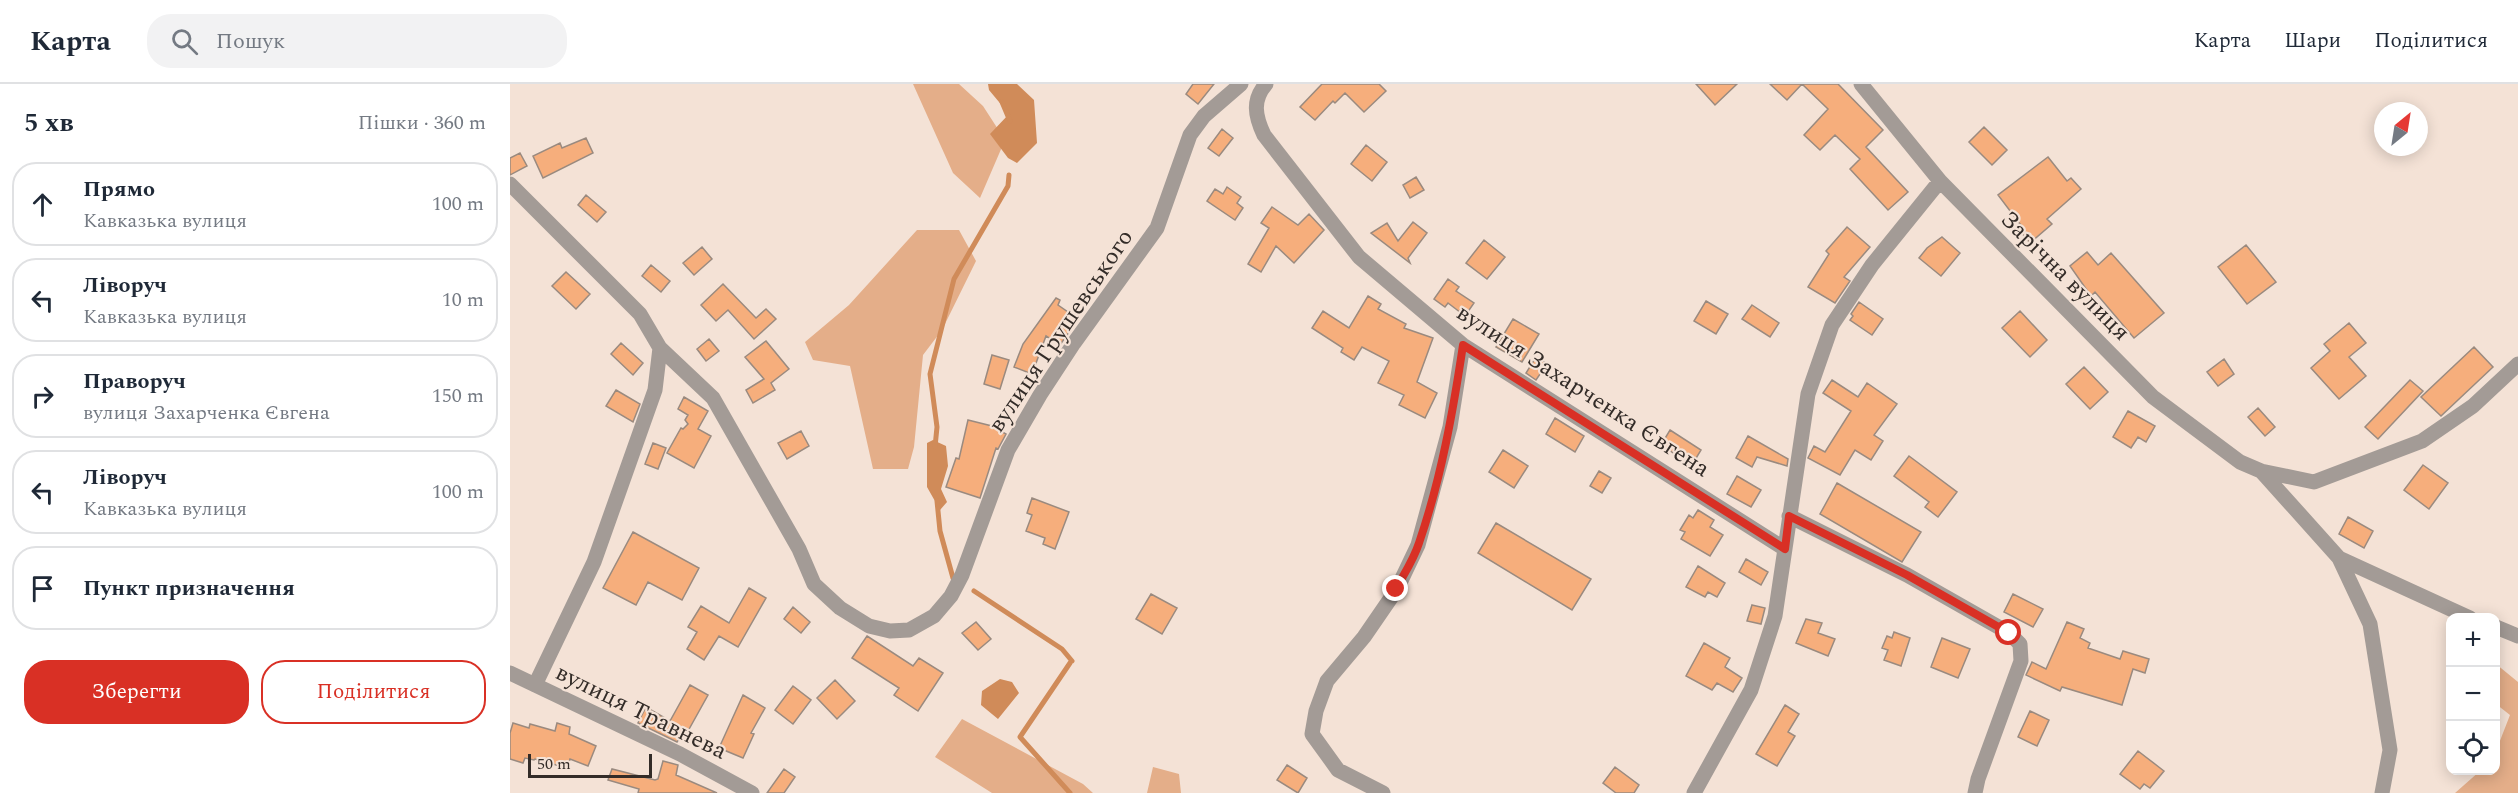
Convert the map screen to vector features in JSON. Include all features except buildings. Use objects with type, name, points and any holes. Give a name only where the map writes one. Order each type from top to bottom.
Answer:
[{"type":"street","name":"вулиця Грушевського","points":[[510,184],[640,314],[660,348],[713,398],[799,549],[814,584],[840,608],[868,626],[890,631],[909,630],[934,616],[951,596],[962,575],[1008,450],[1040,395],[1074,344],[1157,228],[1190,135],[1204,116],[1241,84]]},
{"type":"street","name":"вулиця Захарченка Євгена","points":[[1266,84],[1258,94],[1255,108],[1258,124],[1264,135],[1359,257],[1463,345],[1785,549]]},
{"type":"street","name":"Зарічна вулиця","points":[[1861,84],[1940,181],[2153,397],[2240,462],[2261,471],[2314,482],[2422,441],[2473,405],[2518,364]]},
{"type":"street","points":[[1694,793],[1751,690],[1775,616],[1808,394],[1832,325],[1872,265],[1940,181]]},
{"type":"street","points":[[1383,793],[1338,770],[1312,734],[1316,711],[1327,681],[1364,637],[1396,589],[1418,545],[1450,427],[1463,345]]},
{"type":"street","points":[[535,685],[594,562],[655,390],[660,348]]},
{"type":"street","name":"Зарічна вулиця","points":[[2261,471],[2338,558],[2459,613]]},
{"type":"street","points":[[1789,516],[1907,575],[2009,633],[2020,644],[2021,662],[1978,779],[1975,793]]},
{"type":"street","points":[[2338,558],[2370,624],[2390,750],[2382,793]]},
{"type":"street","points":[[2500,629],[2518,636]]},
{"type":"street","name":"вулиця Травнева","points":[[510,673],[680,754],[752,793]]},
{"type":"shaded area","points":[[913,84],[959,84],[983,106],[1005,140],[980,198],[953,173]]},
{"type":"shaded area","points":[[988,84],[1017,84],[1034,100],[1037,143],[1017,163],[1008,158],[990,134],[1009,114],[989,90]]},
{"type":"shaded area","points":[[917,230],[959,230],[976,261],[942,330],[923,355],[914,447],[908,469],[873,469],[850,366],[813,360],[805,342],[849,305]]},
{"type":"shaded area","points":[[933,440],[946,446],[948,466],[941,489],[947,502],[940,510],[927,487],[927,443]]},
{"type":"shaded area","points":[[2500,667],[2518,682],[2518,793],[2455,793],[2475,775],[2500,775],[2500,741],[2510,715],[2500,707]]},
{"type":"shaded area","points":[[1000,679],[1012,682],[1019,693],[998,719],[981,705],[982,691]]},
{"type":"shaded area","points":[[962,719],[1083,784],[1093,793],[992,793],[935,757]]},
{"type":"shaded area","points":[[1153,767],[1179,774],[1181,793],[1147,793]]},
{"type":"waterway","points":[[1002,102],[1010,121]]},
{"type":"waterway","points":[[935,447],[937,427],[930,374],[954,279],[1008,186],[1009,175]]},
{"type":"waterway","points":[[937,501],[940,531],[953,578]]},
{"type":"waterway","points":[[974,591],[1062,649],[1072,661]]},
{"type":"waterway","points":[[1070,663],[1020,737],[1070,793]]},
{"type":"route","points":[[1396,589],[1418,545],[1431,501],[1450,427],[1463,345],[1785,549],[1789,516],[1907,575],[2009,633]]}]
